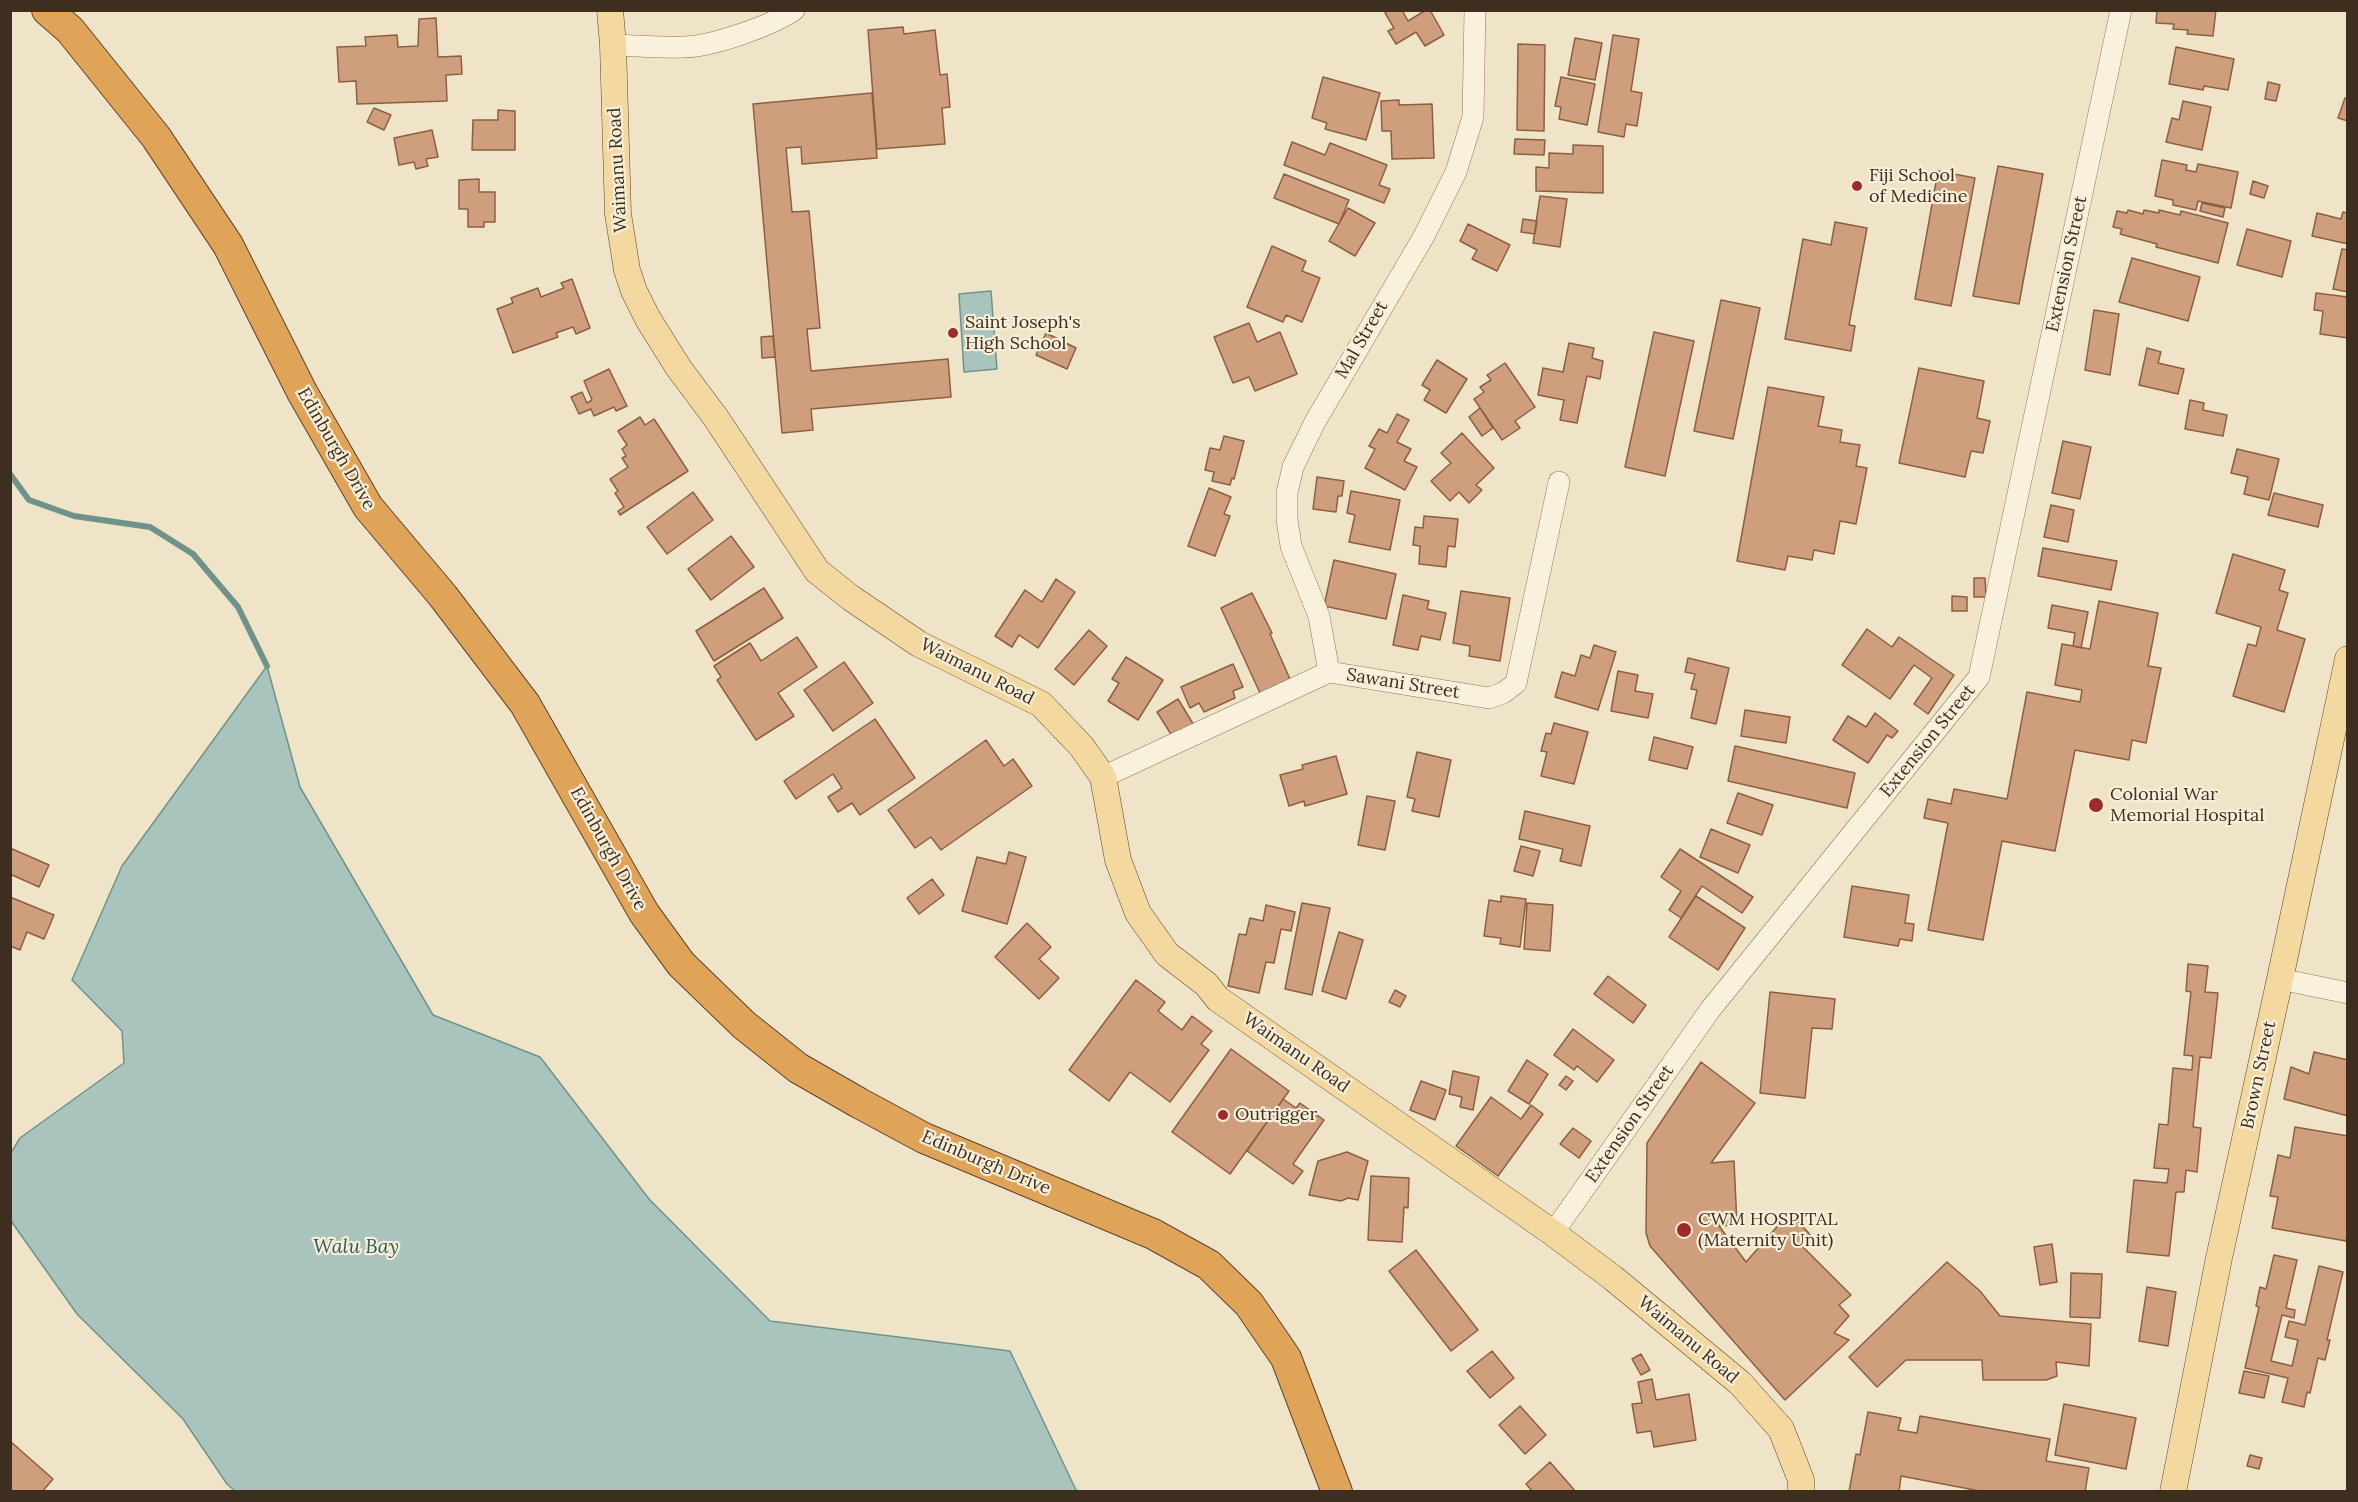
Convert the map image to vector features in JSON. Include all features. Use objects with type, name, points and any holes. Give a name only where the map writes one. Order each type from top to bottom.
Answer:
[{"type":"highway","name":"Edinburgh Drive","points":[[47,10],[70,30],[156,137],[228,245],[302,392],[368,507],[443,596],[525,704],[644,913],[681,964],[744,1025],[798,1068],[828,1086],[924,1138],[1153,1234],[1209,1265],[1249,1304],[1286,1358],[1337,1491]]},
{"type":"main road","name":"Waimanu Road","points":[[610,10],[618,214],[627,270],[634,291],[678,367],[716,418],[817,571],[851,598],[919,644],[1041,704],[1082,747],[1103,777],[1118,860],[1138,914],[1167,954],[1206,984],[1218,999],[1553,1233],[1613,1278],[1740,1383],[1781,1429],[1801,1480],[1801,1491]]},
{"type":"main road","name":"Brown Street","points":[[2173,1491],[2218,1258],[2348,659]]},
{"type":"street","points":[[613,45],[686,47],[720,40],[765,25],[794,10]]},
{"type":"street","name":"Mal Street","points":[[1329,672],[1319,616],[1292,546],[1287,520],[1287,493],[1293,467],[1315,422],[1424,236],[1456,172],[1473,117],[1474,10]]},
{"type":"street","name":"Extension Street","points":[[1553,1233],[1710,1010],[1979,677],[2121,10]]},
{"type":"street","name":"Sawani Street","points":[[1103,777],[1329,672],[1489,698],[1503,693],[1516,683],[1559,482]]},
{"type":"street","points":[[2280,980],[2348,993]]},
{"type":"water","points":[[991,291],[997,369],[964,372],[959,294]]},
{"type":"water","name":"Walu Bay","points":[[267,666],[300,787],[433,1015],[540,1057],[649,1199],[770,1321],[1010,1351],[1076,1490],[1079,1491],[236,1492],[227,1484],[183,1419],[77,1314],[11,1221],[11,1153],[20,1138],[124,1063],[122,1031],[72,980],[122,866]]},
{"type":"building","points":[[1388,10],[1402,10],[1408,21],[1430,10],[1444,35],[1425,46],[1416,32],[1396,44],[1388,31],[1394,28],[1385,13]]},
{"type":"building","points":[[2157,10],[2216,10],[2213,36],[2187,34],[2188,30],[2173,29],[2174,24],[2156,23]]},
{"type":"building","points":[[436,18],[438,57],[461,56],[462,74],[446,75],[447,101],[357,104],[356,81],[339,82],[337,47],[366,46],[365,37],[397,35],[398,47],[418,46],[419,19]]},
{"type":"building","points":[[903,27],[904,34],[935,30],[940,75],[947,74],[950,107],[942,108],[945,144],[877,149],[868,30]]},
{"type":"building","points":[[1613,35],[1639,39],[1631,91],[1642,93],[1637,126],[1626,124],[1624,137],[1598,132]]},
{"type":"building","points":[[1575,38],[1602,43],[1595,80],[1568,75]]},
{"type":"building","points":[[1518,44],[1545,45],[1544,131],[1517,130]]},
{"type":"building","points":[[2176,47],[2234,59],[2228,90],[2204,86],[2203,90],[2169,84]]},
{"type":"building","points":[[1323,77],[1380,93],[1366,140],[1325,129],[1327,123],[1312,118]]},
{"type":"building","points":[[1561,77],[1595,84],[1587,125],[1559,119],[1561,107],[1555,106]]},
{"type":"building","points":[[2268,82],[2280,85],[2276,101],[2265,99]]},
{"type":"building","points":[[872,93],[877,158],[802,164],[801,147],[786,148],[792,212],[809,211],[820,328],[807,329],[811,371],[948,359],[951,397],[811,409],[813,430],[782,433],[753,104]]},
{"type":"building","points":[[2345,98],[2348,99],[2348,121],[2338,118]]},
{"type":"building","points":[[1399,100],[1399,105],[1432,104],[1434,158],[1392,159],[1391,131],[1382,131],[1381,101]]},
{"type":"building","points":[[2183,101],[2211,107],[2202,150],[2166,142],[2172,118],[2179,120]]},
{"type":"building","points":[[374,108],[391,115],[384,130],[367,122]]},
{"type":"building","points":[[498,110],[515,111],[515,150],[472,150],[473,120],[498,120]]},
{"type":"building","points":[[432,130],[438,157],[426,159],[428,166],[416,169],[414,162],[399,165],[394,138]]},
{"type":"building","points":[[1515,139],[1545,140],[1544,155],[1514,154]]},
{"type":"building","points":[[1292,142],[1325,155],[1330,143],[1387,165],[1379,185],[1390,189],[1384,203],[1284,165]]},
{"type":"building","points":[[1573,145],[1603,146],[1603,193],[1536,191],[1536,167],[1549,168],[1549,153],[1573,154]]},
{"type":"building","points":[[2162,160],[2187,165],[2186,170],[2196,172],[2198,164],[2238,172],[2231,208],[2198,201],[2196,210],[2173,205],[2173,200],[2155,196]]},
{"type":"building","points":[[1998,166],[2043,174],[2019,304],[1973,296]]},
{"type":"building","points":[[1938,171],[1975,178],[1951,306],[1915,299]]},
{"type":"building","points":[[1284,174],[1349,200],[1339,224],[1274,198]]},
{"type":"building","points":[[479,179],[479,192],[495,192],[495,222],[484,222],[484,227],[468,227],[468,209],[459,209],[459,180]]},
{"type":"building","points":[[2253,181],[2268,186],[2264,198],[2250,194]]},
{"type":"building","points":[[1540,196],[1567,199],[1560,247],[1533,243]]},
{"type":"building","points":[[2202,203],[2225,208],[2223,217],[2200,211]]},
{"type":"building","points":[[1348,208],[1375,223],[1355,256],[1329,241]]},
{"type":"building","points":[[2128,210],[2143,214],[2144,210],[2159,213],[2159,210],[2180,215],[2181,211],[2228,223],[2218,263],[2156,247],[2157,244],[2120,234],[2122,229],[2113,227],[2117,211],[2127,213]]},
{"type":"building","points":[[2343,212],[2348,213],[2348,244],[2312,236],[2317,213],[2341,219]]},
{"type":"building","points":[[1523,219],[1537,221],[1535,234],[1521,232]]},
{"type":"building","points":[[1835,222],[1867,228],[1849,325],[1855,326],[1851,351],[1785,339],[1803,239],[1831,245]]},
{"type":"building","points":[[1468,224],[1510,245],[1497,271],[1472,259],[1477,250],[1460,241]]},
{"type":"building","points":[[2247,229],[2291,241],[2282,277],[2237,265]]},
{"type":"building","points":[[1272,246],[1306,261],[1302,271],[1320,278],[1302,322],[1286,315],[1283,322],[1247,307]]},
{"type":"building","points":[[2342,249],[2348,250],[2348,292],[2333,289]]},
{"type":"building","points":[[2132,258],[2200,277],[2188,321],[2119,302]]},
{"type":"building","points":[[572,279],[590,328],[576,334],[573,327],[556,333],[558,337],[513,353],[497,309],[513,303],[511,298],[538,288],[541,297],[564,288],[561,283]]},
{"type":"building","points":[[2316,293],[2348,297],[2348,338],[2320,334],[2323,311],[2314,310]]},
{"type":"building","points":[[1721,300],[1760,308],[1733,439],[1694,431]]},
{"type":"building","points":[[2094,310],[2119,314],[2110,375],[2085,370]]},
{"type":"building","points":[[1249,323],[1257,342],[1280,332],[1297,374],[1255,391],[1249,377],[1233,383],[1214,337]]},
{"type":"building","points":[[1654,332],[1694,341],[1665,476],[1625,467]]},
{"type":"building","points":[[1046,333],[1076,348],[1067,369],[1036,355]]},
{"type":"building","points":[[773,336],[775,357],[762,358],[761,337]]},
{"type":"building","points":[[1569,343],[1594,348],[1592,358],[1603,361],[1600,379],[1587,376],[1577,423],[1560,420],[1564,400],[1538,395],[1543,368],[1563,372]]},
{"type":"building","points":[[2147,348],[2161,352],[2158,363],[2184,369],[2178,394],[2139,385]]},
{"type":"building","points":[[1437,360],[1467,379],[1446,413],[1424,400],[1430,390],[1422,385]]},
{"type":"building","points":[[1505,363],[1535,407],[1515,421],[1520,428],[1502,440],[1474,399],[1484,392],[1480,387],[1491,380],[1487,375]]},
{"type":"building","points":[[1919,368],[1984,381],[1977,418],[1990,421],[1983,453],[1971,451],[1965,477],[1899,463]]},
{"type":"building","points":[[609,369],[627,406],[616,411],[614,407],[594,416],[591,409],[579,414],[571,397],[582,392],[587,403],[592,400],[584,381]]},
{"type":"building","points":[[1768,387],[1824,397],[1818,426],[1842,430],[1840,442],[1860,445],[1856,466],[1867,468],[1856,524],[1840,521],[1834,554],[1814,550],[1812,560],[1788,556],[1785,570],[1737,561]]},
{"type":"building","points":[[2190,400],[2204,403],[2203,410],[2227,415],[2223,436],[2185,429]]},
{"type":"building","points":[[1480,408],[1493,428],[1482,436],[1469,417]]},
{"type":"building","points":[[1397,414],[1409,420],[1397,442],[1411,449],[1404,461],[1417,467],[1405,490],[1365,468],[1375,449],[1369,446],[1379,429],[1387,433]]},
{"type":"building","points":[[640,417],[645,425],[654,419],[688,471],[620,515],[618,511],[624,507],[610,479],[628,467],[622,458],[626,456],[622,449],[627,445],[618,431]]},
{"type":"building","points":[[1462,433],[1494,468],[1476,485],[1482,490],[1469,503],[1459,492],[1450,501],[1431,481],[1451,463],[1441,453]]},
{"type":"building","points":[[1224,436],[1244,441],[1234,479],[1232,478],[1230,485],[1212,481],[1214,472],[1205,470],[1210,448],[1220,450]]},
{"type":"building","points":[[2063,441],[2091,447],[2080,499],[2052,493]]},
{"type":"building","points":[[2237,449],[2279,459],[2269,500],[2244,494],[2248,477],[2231,473]]},
{"type":"building","points":[[1317,477],[1344,481],[1342,496],[1338,496],[1336,512],[1313,509]]},
{"type":"building","points":[[1209,488],[1231,497],[1224,514],[1230,516],[1215,556],[1188,546]]},
{"type":"building","points":[[1351,491],[1400,500],[1390,550],[1349,542],[1355,515],[1347,513]]},
{"type":"building","points":[[693,492],[713,520],[667,554],[647,527]]},
{"type":"building","points":[[2274,493],[2323,505],[2318,527],[2268,515]]},
{"type":"building","points":[[2051,505],[2074,510],[2068,542],[2044,537]]},
{"type":"building","points":[[1424,516],[1458,519],[1455,547],[1448,546],[1446,567],[1419,564],[1420,546],[1413,545],[1415,527],[1423,528]]},
{"type":"building","points":[[731,536],[754,567],[711,600],[688,569]]},
{"type":"building","points":[[2043,548],[2117,561],[2111,590],[2038,576]]},
{"type":"building","points":[[2233,554],[2285,570],[2279,590],[2288,593],[2277,630],[2305,639],[2284,712],[2233,696],[2248,644],[2256,646],[2261,627],[2216,613]]},
{"type":"building","points":[[1334,560],[1396,574],[1386,619],[1324,606]]},
{"type":"building","points":[[1974,578],[1985,578],[1986,597],[1974,597]]},
{"type":"building","points":[[1056,579],[1075,592],[1038,648],[1019,635],[1012,647],[995,636],[1025,590],[1042,602]]},
{"type":"building","points":[[764,588],[783,618],[714,661],[696,631]]},
{"type":"building","points":[[1461,591],[1510,598],[1500,661],[1469,656],[1470,646],[1453,643]]},
{"type":"building","points":[[1252,593],[1272,633],[1270,634],[1290,679],[1260,693],[1221,608]]},
{"type":"building","points":[[1403,595],[1429,601],[1427,609],[1446,613],[1440,640],[1421,636],[1418,650],[1393,645]]},
{"type":"building","points":[[1952,596],[1967,597],[1967,611],[1952,611]]},
{"type":"building","name":"Colonial War Memorial Hospital","points":[[2099,601],[2158,613],[2148,666],[2161,668],[2146,743],[2132,740],[2129,760],[2075,750],[2055,851],[2002,841],[1983,940],[1928,930],[1948,823],[1924,818],[1928,799],[1951,804],[1954,789],[2007,799],[2027,692],[2080,702],[2082,690],[2055,685],[2062,644],[2090,649]]},
{"type":"building","points":[[2052,605],[2088,612],[2081,648],[2073,646],[2075,633],[2048,628]]},
{"type":"building","points":[[1867,629],[1892,647],[1899,637],[1954,675],[1928,714],[1914,704],[1932,678],[1914,665],[1890,699],[1842,665]]},
{"type":"building","points":[[1089,630],[1107,646],[1074,685],[1055,669]]},
{"type":"building","points":[[797,637],[817,667],[778,693],[794,716],[756,740],[717,680],[721,677],[714,666],[750,643],[761,661]]},
{"type":"building","points":[[1594,645],[1616,652],[1598,710],[1555,697],[1562,672],[1575,676],[1581,655],[1590,658]]},
{"type":"building","points":[[1126,657],[1163,680],[1138,720],[1108,701],[1119,683],[1112,679]]},
{"type":"building","points":[[1688,658],[1729,668],[1716,724],[1691,718],[1697,690],[1691,689],[1695,674],[1685,672]]},
{"type":"building","points":[[844,662],[873,703],[833,731],[804,690]]},
{"type":"building","points":[[1233,664],[1243,687],[1233,691],[1235,698],[1204,712],[1199,703],[1190,708],[1181,687]]},
{"type":"building","points":[[1618,671],[1638,675],[1635,691],[1653,694],[1648,718],[1611,711]]},
{"type":"building","points":[[1178,699],[1195,727],[1174,739],[1157,712]]},
{"type":"building","points":[[1745,710],[1790,717],[1786,743],[1741,736]]},
{"type":"building","points":[[1875,713],[1898,731],[1892,738],[1887,735],[1868,763],[1833,740],[1848,716],[1866,727]]},
{"type":"building","points":[[875,719],[915,778],[860,815],[852,803],[838,812],[828,797],[842,788],[833,774],[796,799],[784,781]]},
{"type":"building","points":[[1554,723],[1588,732],[1574,784],[1541,776],[1547,752],[1541,751],[1546,733],[1551,734]]},
{"type":"building","points":[[1654,737],[1693,747],[1687,769],[1649,760]]},
{"type":"building","points":[[986,740],[1004,766],[1013,759],[1032,786],[941,850],[931,837],[915,848],[888,810]]},
{"type":"building","points":[[1735,746],[1855,773],[1847,808],[1728,781]]},
{"type":"building","points":[[1417,752],[1451,760],[1439,817],[1412,811],[1415,799],[1407,797]]},
{"type":"building","points":[[1336,756],[1347,794],[1305,806],[1304,801],[1289,806],[1280,775],[1303,769],[1302,765]]},
{"type":"building","points":[[1738,793],[1773,805],[1762,835],[1727,823]]},
{"type":"building","points":[[1367,796],[1395,801],[1385,850],[1358,845]]},
{"type":"building","points":[[1525,811],[1590,826],[1581,866],[1560,861],[1563,849],[1519,839]]},
{"type":"building","points":[[1711,829],[1750,845],[1738,873],[1700,857]]},
{"type":"building","points":[[1521,846],[1540,851],[1533,876],[1514,871]]},
{"type":"building","points":[[10,848],[49,865],[39,887],[10,874]]},
{"type":"building","points":[[1680,849],[1753,897],[1742,913],[1702,886],[1681,918],[1669,910],[1681,891],[1661,877]]},
{"type":"building","points":[[1009,852],[1026,857],[1007,924],[962,911],[977,857],[1006,864]]},
{"type":"building","points":[[932,879],[944,895],[919,914],[907,898]]},
{"type":"building","points":[[1852,886],[1909,895],[1905,923],[1914,924],[1912,941],[1900,939],[1898,946],[1844,937]]},
{"type":"building","points":[[1501,896],[1526,899],[1520,947],[1500,944],[1501,938],[1484,936],[1489,900],[1501,902]]},
{"type":"building","points":[[1696,896],[1745,928],[1718,970],[1669,937]]},
{"type":"building","points":[[10,897],[54,915],[44,939],[27,932],[20,950],[10,946]]},
{"type":"building","points":[[1302,903],[1330,908],[1312,995],[1285,989]]},
{"type":"building","points":[[1527,903],[1553,905],[1550,951],[1524,949]]},
{"type":"building","points":[[1266,905],[1295,912],[1291,931],[1281,929],[1274,963],[1266,962],[1259,993],[1228,986],[1239,934],[1246,935],[1250,918],[1263,921]]},
{"type":"building","points":[[1027,923],[1051,947],[1039,959],[1059,978],[1039,999],[995,957]]},
{"type":"building","points":[[1339,932],[1363,940],[1346,999],[1322,991]]},
{"type":"building","points":[[2188,964],[2208,966],[2205,992],[2218,993],[2211,1058],[2200,1057],[2193,1127],[2201,1128],[2197,1172],[2186,1170],[2184,1192],[2176,1192],[2169,1256],[2127,1252],[2134,1180],[2167,1183],[2169,1169],[2154,1168],[2159,1124],[2168,1125],[2173,1068],[2192,1070],[2193,1056],[2184,1055],[2191,992],[2186,991]]},
{"type":"building","points":[[1608,976],[1646,1005],[1633,1023],[1594,994]]},
{"type":"building","points":[[1136,980],[1165,1002],[1158,1011],[1182,1030],[1192,1016],[1212,1031],[1201,1044],[1209,1050],[1170,1102],[1130,1072],[1109,1101],[1069,1070]]},
{"type":"building","points":[[1395,990],[1406,996],[1400,1007],[1389,1002]]},
{"type":"building","points":[[1770,992],[1835,999],[1832,1029],[1812,1028],[1805,1098],[1760,1093]]},
{"type":"building","points":[[1573,1029],[1614,1060],[1597,1082],[1577,1066],[1574,1070],[1554,1055]]},
{"type":"building","points":[[1231,1049],[1289,1091],[1230,1174],[1172,1132]]},
{"type":"building","points":[[2314,1052],[2348,1060],[2348,1116],[2284,1099],[2291,1067],[2309,1074]]},
{"type":"building","points":[[1527,1060],[1548,1074],[1529,1104],[1508,1091]]},
{"type":"building","name":"CWM HOSPITAL (Maternity Unit)","points":[[1701,1062],[1755,1103],[1711,1163],[1734,1161],[1737,1225],[1719,1226],[1746,1262],[1790,1212],[1813,1238],[1803,1247],[1851,1295],[1839,1305],[1849,1316],[1834,1333],[1849,1340],[1785,1400],[1650,1246],[1646,1233],[1647,1143]]},
{"type":"building","points":[[1453,1071],[1479,1077],[1473,1110],[1460,1107],[1462,1097],[1449,1094]]},
{"type":"building","points":[[1566,1076],[1573,1081],[1566,1090],[1559,1085]]},
{"type":"building","points":[[1421,1081],[1446,1090],[1435,1120],[1410,1110]]},
{"type":"building","points":[[1491,1097],[1521,1119],[1531,1105],[1543,1114],[1498,1176],[1456,1146]]},
{"type":"building","points":[[1283,1099],[1296,1108],[1300,1103],[1324,1120],[1293,1164],[1303,1171],[1293,1184],[1247,1151]]},
{"type":"building","points":[[2295,1127],[2348,1136],[2346,1241],[2272,1228],[2278,1197],[2270,1196],[2278,1155],[2290,1158]]},
{"type":"building","points":[[1573,1128],[1591,1141],[1579,1158],[1560,1144]]},
{"type":"building","points":[[1347,1152],[1368,1161],[1358,1200],[1348,1198],[1341,1201],[1309,1195],[1318,1161]]},
{"type":"building","points":[[1371,1176],[1409,1178],[1408,1208],[1404,1207],[1402,1242],[1368,1240]]},
{"type":"building","points":[[2052,1244],[2057,1282],[2040,1285],[2034,1247]]},
{"type":"building","points":[[1416,1250],[1478,1330],[1451,1351],[1389,1271]]},
{"type":"building","points":[[2274,1255],[2297,1260],[2286,1308],[2295,1310],[2294,1318],[2282,1315],[2271,1361],[2292,1366],[2298,1340],[2285,1337],[2289,1321],[2305,1325],[2319,1266],[2343,1272],[2327,1340],[2330,1340],[2325,1360],[2318,1358],[2310,1393],[2307,1392],[2304,1407],[2282,1402],[2288,1378],[2245,1368],[2259,1307],[2256,1306],[2260,1287],[2266,1289]]},
{"type":"building","points":[[1947,1262],[1980,1291],[2000,1316],[2091,1324],[2089,1366],[2056,1362],[2057,1376],[2046,1380],[1983,1380],[1982,1360],[1906,1360],[1877,1387],[1849,1357]]},
{"type":"building","points":[[2071,1273],[2102,1274],[2100,1318],[2070,1317]]},
{"type":"building","points":[[2147,1287],[2176,1292],[2168,1346],[2139,1341]]},
{"type":"building","points":[[1492,1351],[1514,1378],[1490,1398],[1467,1371]]},
{"type":"building","points":[[1641,1354],[1650,1370],[1641,1375],[1632,1359]]},
{"type":"building","points":[[2244,1371],[2269,1376],[2264,1398],[2239,1393]]},
{"type":"building","points":[[1652,1379],[1656,1400],[1689,1394],[1696,1440],[1654,1447],[1651,1431],[1637,1433],[1632,1404],[1642,1403],[1638,1382]]},
{"type":"building","points":[[2064,1404],[2136,1418],[2126,1469],[2055,1455]]},
{"type":"building","points":[[1520,1406],[1546,1435],[1525,1454],[1499,1425]]},
{"type":"building","points":[[1868,1412],[1901,1418],[1898,1430],[1917,1433],[1920,1416],[2050,1439],[2046,1461],[2089,1468],[2085,1492],[1985,1492],[1901,1476],[1899,1492],[1849,1492],[1856,1454],[1860,1455]]},
{"type":"building","points":[[10,1441],[53,1479],[42,1492],[10,1492]]},
{"type":"building","points":[[2250,1455],[2262,1458],[2259,1469],[2247,1466]]},
{"type":"building","points":[[1550,1462],[1576,1492],[1533,1492],[1526,1484]]},
{"type":"waterway","points":[[10,474],[29,500],[74,516],[150,527],[193,554],[238,607],[267,666]]},
{"type":"place","name":"Fiji School of Medicine","points":[[1857,186]]},
{"type":"place","name":"Saint Joseph's High School","points":[[953,333]]},
{"type":"place","name":"Colonial War Memorial Hospital","points":[[2096,805]]},
{"type":"place","name":"Outrigger","points":[[1223,1115]]},
{"type":"place","name":"CWM HOSPITAL (Maternity Unit)","points":[[1684,1230]]}]
